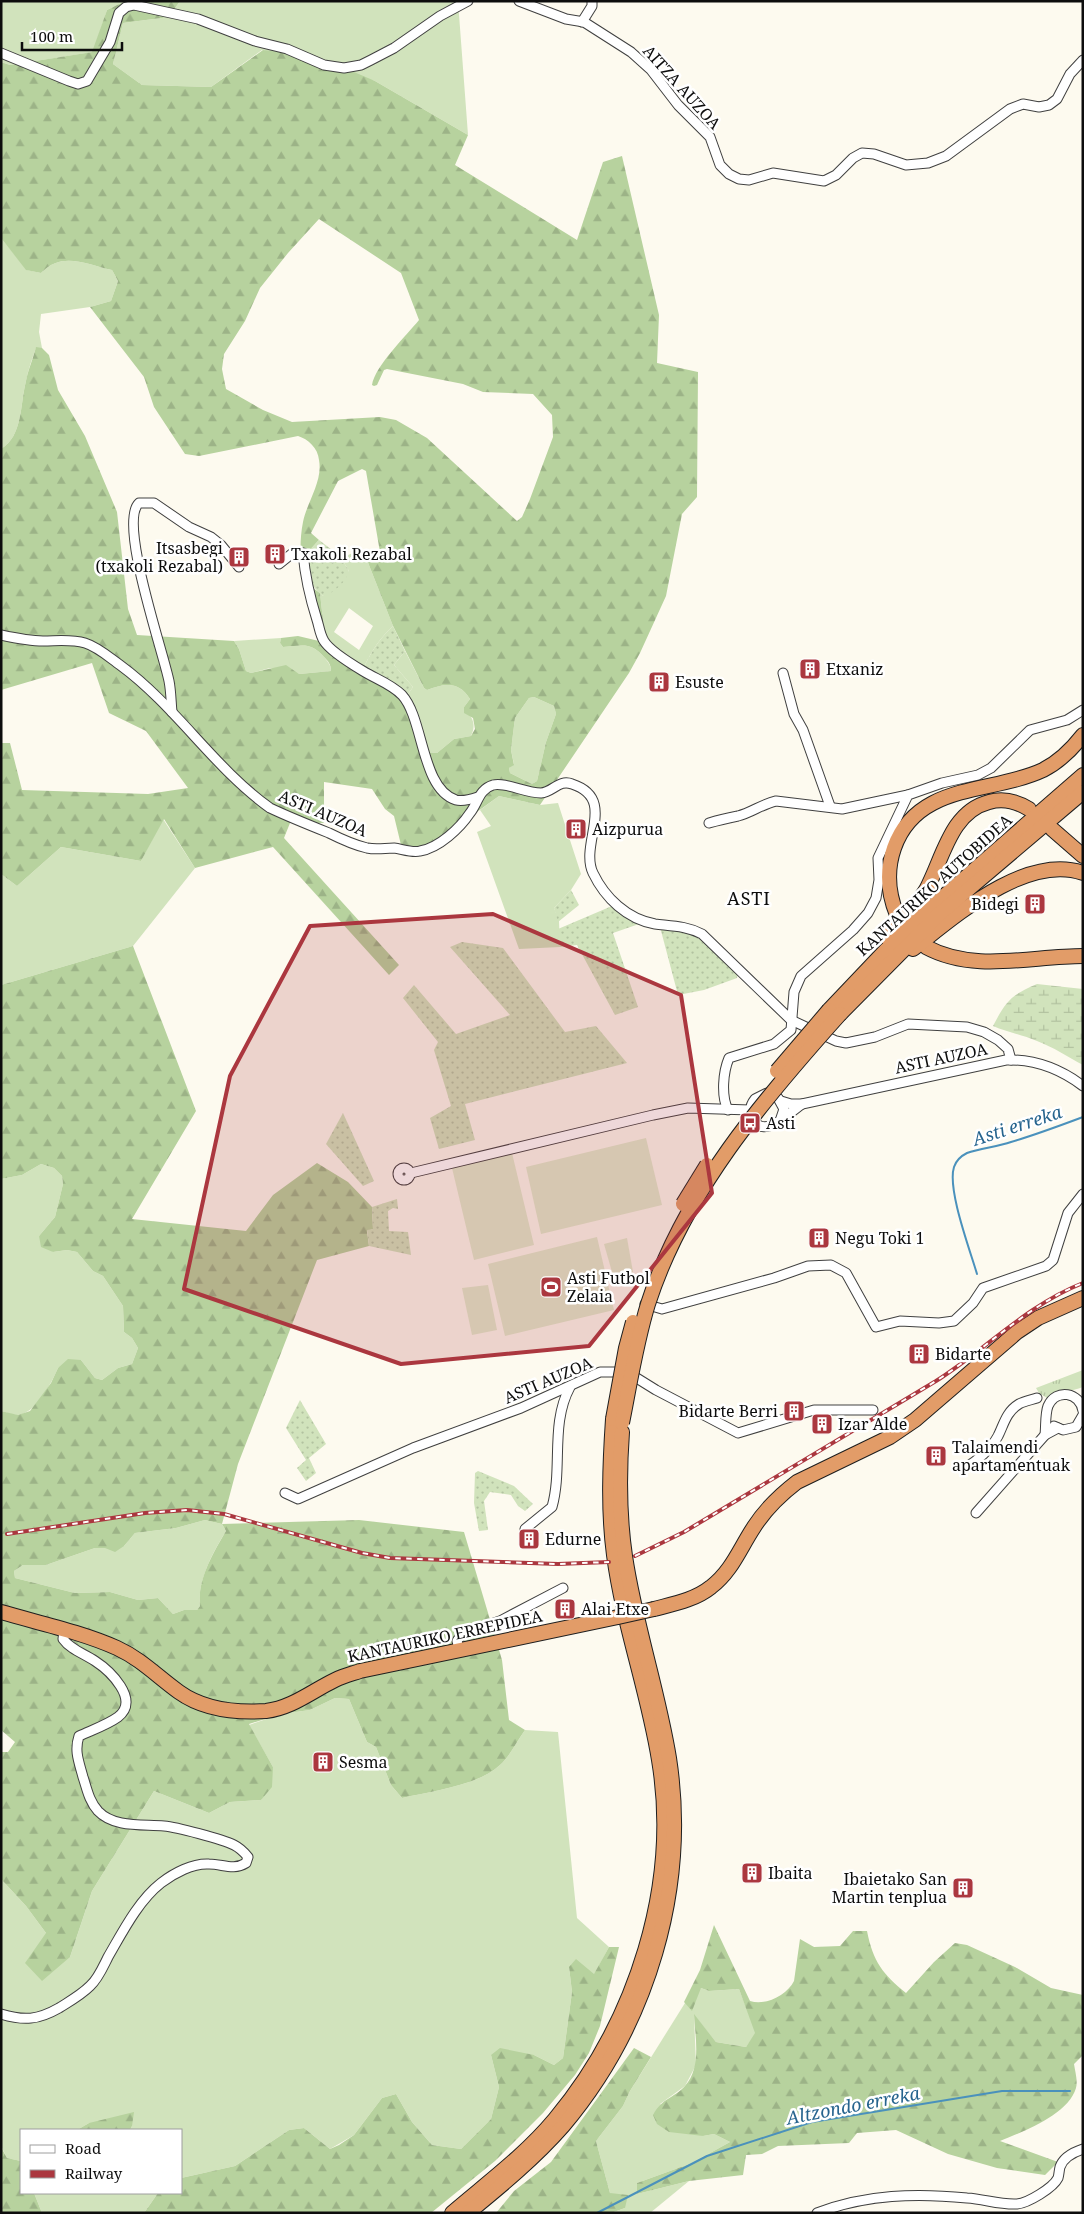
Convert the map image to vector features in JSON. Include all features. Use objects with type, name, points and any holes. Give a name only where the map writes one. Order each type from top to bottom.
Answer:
[{"type":"highway","points":[[897,915],[890,893],[889,864],[900,836],[916,815],[936,801],[964,791],[1023,778],[1045,769],[1068,752],[1083,735]]},
{"type":"highway","name":"KANTAURIKO AUTOBIDEA","points":[[452,2213],[528,2147],[554,2120],[592,2069],[612,2035],[629,1998],[643,1958],[656,1903],[663,1834],[660,1761],[614,1556],[611,1525],[611,1452],[639,1334],[672,1243],[718,1165],[831,1010],[886,950],[927,910],[1083,775]]},
{"type":"highway","name":"KANTAURIKO AUTOBIDEA","points":[[468,2213],[536,2154],[573,2113],[601,2075],[621,2041],[639,2001],[660,1936],[667,1904],[674,1834],[672,1786],[669,1758],[658,1702],[633,1598],[625,1555],[618,1421],[626,1348],[639,1303],[660,1250],[683,1205],[710,1160],[792,1052],[799,1037],[831,1010],[866,985],[938,914],[1083,792]]},
{"type":"highway","points":[[831,1010],[915,906],[931,881],[954,830],[966,814],[979,805],[995,800],[1012,802],[1029,810]]},
{"type":"highway","points":[[1052,829],[1083,856]]},
{"type":"highway","points":[[866,985],[966,909],[1018,879],[1036,872],[1054,869],[1083,873]]},
{"type":"highway","points":[[926,948],[954,959],[976,962],[1083,956]]},
{"type":"highway","name":"KANTAURIKO ERREPIDEA","points":[[1,1612],[100,1641],[134,1657],[178,1692],[201,1704],[224,1710],[246,1712],[267,1711],[284,1707],[308,1696],[334,1680],[360,1671],[654,1609],[697,1596],[718,1581],[730,1567],[762,1516],[796,1482],[890,1437],[915,1420],[1017,1332],[1038,1318],[1083,1298]]},
{"type":"street","points":[[1,53],[78,84],[86,81],[110,42],[119,13],[126,7],[134,4],[198,19],[255,41],[287,49],[324,65],[344,68],[361,66],[386,52],[440,16],[468,1]]},
{"type":"street","name":"AITZA AUZOA","points":[[519,1],[557,16],[582,22],[631,52],[651,70],[678,104],[710,137],[720,165],[729,174],[744,179],[773,173],[824,182],[836,175],[853,158],[862,153],[874,154],[906,165],[928,162],[946,156],[1010,110],[1023,104],[1039,107],[1049,105],[1057,98],[1070,74],[1083,60]]},
{"type":"street","points":[[582,22],[592,6],[592,1]]},
{"type":"street","points":[[172,712],[170,682],[140,573],[132,518],[134,507],[139,503],[154,502],[189,527],[211,537],[221,545],[239,567]]},
{"type":"street","points":[[279,564],[294,552],[303,553],[310,596],[323,640],[328,647],[402,695],[413,712],[424,755],[435,780],[444,792],[455,800],[462,801],[478,798]]},
{"type":"street","name":"ASTI AUZOA","points":[[1,635],[40,641],[71,640],[86,644],[106,654],[150,689],[207,750],[257,799],[270,808],[366,848],[419,852],[434,846],[453,832],[466,819],[482,791],[491,785],[500,784],[519,790],[544,793],[562,783],[569,782],[582,787],[593,800],[596,812],[591,864],[597,880],[615,904],[641,920],[686,927],[702,934],[791,1020]]},
{"type":"street","points":[[783,673],[794,714],[803,730],[830,806]]},
{"type":"street","points":[[709,823],[738,816],[776,801],[799,805],[830,806],[842,809],[908,795],[942,783],[978,776],[991,768],[1030,730],[1067,720],[1083,710]]},
{"type":"street","points":[[742,1127],[724,1098],[726,1064],[729,1058],[774,1044],[791,1030],[794,992],[800,976],[853,930],[868,914],[876,898],[879,880],[878,858],[908,795]]},
{"type":"street","points":[[791,1020],[836,1041],[846,1043],[875,1038],[908,1024],[967,1027],[984,1032],[998,1040],[1008,1049],[1011,1060]]},
{"type":"street","name":"ASTI AUZOA","points":[[781,1101],[791,1104],[802,1104],[1011,1060],[1050,1066],[1083,1086]]},
{"type":"street","points":[[742,1127],[770,1126],[780,1121],[784,1109],[781,1101],[773,1094],[760,1095],[755,1098],[751,1114],[718,1158],[686,1209],[660,1264],[645,1304],[627,1372],[656,1390],[738,1433],[814,1410],[873,1410]]},
{"type":"street","name":"ASTI AUZOA","points":[[780,1121],[802,1104]]},
{"type":"street","points":[[411,1173],[688,1108],[732,1110],[751,1114],[760,1125]]},
{"type":"street","points":[[645,1304],[662,1309],[774,1278],[808,1266],[831,1265],[846,1273],[876,1327],[900,1321],[939,1323],[954,1321],[973,1302],[983,1288],[1046,1266],[1053,1260],[1068,1213],[1083,1194]]},
{"type":"street","name":"ASTI AUZOA","points":[[285,1493],[298,1499],[413,1448],[521,1408],[600,1372],[627,1372]]},
{"type":"street","points":[[525,1529],[552,1507],[557,1485],[560,1417],[563,1402],[570,1387]]},
{"type":"street","points":[[1045,1435],[1048,1405],[1054,1398],[1061,1394],[1073,1396],[1083,1394]]},
{"type":"street","points":[[1048,1416],[1050,1421],[1058,1428],[1068,1430],[1079,1427],[1082,1408],[1073,1396]]},
{"type":"street","points":[[965,1468],[974,1463],[992,1444],[999,1434],[1004,1419],[1012,1410],[1019,1404],[1037,1398]]},
{"type":"street","points":[[976,1513],[1045,1435],[1058,1428]]},
{"type":"street","points":[[459,1649],[457,1642],[462,1634],[500,1621],[563,1588]]},
{"type":"street","points":[[1,2014],[21,2020],[31,2019],[54,2010],[78,1997],[92,1985],[133,1917],[161,1883],[185,1869],[199,1865],[210,1864],[240,1867],[246,1863],[248,1857],[242,1850],[232,1844],[166,1826],[127,1824],[98,1812],[88,1796],[78,1760],[76,1744],[80,1736],[120,1716],[126,1705],[125,1696],[119,1684],[106,1669],[68,1646],[63,1639],[64,1630]]},
{"type":"street","points":[[817,2213],[834,2206],[862,2200],[909,2195],[970,2198],[1017,2204],[1030,2200],[1054,2184],[1064,2161],[1076,2151],[1083,2149]]},
{"type":"highlighted area","points":[[493,914],[681,995],[712,1193],[589,1346],[401,1364],[184,1289],[230,1076],[310,926]]},
{"type":"green space","points":[[1,1],[125,1],[107,10],[93,52],[10,65],[1,62]]},
{"type":"green space","points":[[125,1],[180,1],[169,17],[123,23],[113,64],[142,85],[211,87],[263,50],[290,53],[319,66],[354,72],[375,81],[468,135],[455,165],[577,240],[603,162],[622,156],[659,315],[657,363],[698,372],[697,497],[682,514],[666,596],[629,673],[540,805],[499,796],[420,853],[401,845],[394,816],[385,809],[372,789],[324,782],[324,823],[290,823],[284,838],[399,965],[389,975],[273,847],[195,868],[164,819],[141,861],[61,847],[17,886],[1,874],[1,743],[10,743],[22,790],[148,794],[188,788],[146,731],[109,713],[92,663],[1,690],[1,449],[8,443],[17,428],[27,377],[36,347],[42,348],[49,355],[58,390],[85,436],[117,512],[128,609],[137,635],[234,641],[239,649],[246,671],[251,673],[286,665],[299,674],[331,671],[328,661],[314,649],[305,646],[283,647],[280,643],[281,638],[298,636],[319,641],[304,582],[301,552],[303,522],[319,476],[319,460],[315,448],[305,439],[298,436],[199,456],[185,454],[154,407],[144,377],[90,307],[111,301],[118,281],[112,270],[74,261],[66,261],[57,262],[41,273],[26,270],[1,238],[1,62],[10,65],[92,52],[107,10]],"holes":[[[319,219],[401,273],[419,320],[385,360],[374,377],[372,385],[377,385],[384,370],[387,369],[463,384],[483,392],[533,394],[552,415],[553,437],[530,499],[522,517],[517,521],[427,438],[396,420],[380,417],[292,422],[263,410],[226,389],[222,369],[224,354],[245,321],[260,288]],[[362,469],[366,471],[380,552],[376,558],[367,560],[393,626],[424,688],[427,690],[446,685],[456,686],[466,693],[470,699],[464,707],[464,713],[473,718],[475,729],[471,736],[454,739],[437,753],[425,752],[404,694],[365,665],[353,661],[325,639],[320,593],[313,588],[307,553],[319,540],[311,533],[338,481]],[[534,697],[554,706],[556,714],[546,742],[537,781],[532,784],[510,773],[509,768],[514,765],[511,750],[515,718],[529,698]]]},
{"type":"green space","points":[[180,1],[458,1],[468,135],[375,81],[262,50],[211,87],[142,85],[113,64],[123,23],[169,17]]},
{"type":"green space","points":[[1,238],[27,270],[41,273],[57,262],[74,261],[112,270],[118,281],[111,301],[90,307],[41,314],[39,332],[42,348],[36,348],[30,364],[17,428],[8,443],[1,449]]},
{"type":"green space","points":[[319,540],[340,556],[349,571],[339,586],[323,596],[313,586],[309,577],[307,553]]},
{"type":"green space","points":[[357,551],[361,552],[367,560],[393,626],[377,644],[365,665],[353,661],[325,639],[320,593],[323,596],[349,571],[340,556],[346,556]],"holes":[[[349,608],[373,626],[359,650],[334,632]]]},
{"type":"green space","points":[[393,626],[405,651],[394,665],[413,687],[406,697],[391,683],[365,665],[377,644]]},
{"type":"green space","points":[[281,638],[280,643],[283,647],[305,646],[319,652],[328,662],[331,671],[299,674],[270,668],[251,673],[246,671],[239,649],[234,641]]},
{"type":"green space","points":[[405,651],[424,688],[427,690],[451,685],[466,693],[470,699],[464,707],[474,724],[471,736],[454,739],[437,753],[425,752],[406,697],[413,687],[394,665]]},
{"type":"green space","points":[[534,697],[554,706],[556,714],[546,742],[537,781],[532,784],[510,773],[509,768],[514,764],[511,750],[515,718],[529,698]]},
{"type":"green space","points":[[499,796],[540,805],[558,803],[581,874],[571,890],[554,908],[559,921],[560,947],[519,949],[477,832],[491,826],[480,810]]},
{"type":"green space","points":[[163,819],[195,868],[133,946],[1,985],[1,874],[17,886],[61,847],[141,861]]},
{"type":"green space","points":[[571,890],[579,905],[558,922],[554,908]]},
{"type":"green space","points":[[612,906],[639,924],[613,933],[638,1007],[615,1015],[577,945],[560,947],[558,929]]},
{"type":"green space","points":[[660,927],[686,931],[702,938],[738,971],[737,978],[704,990],[678,995]]},
{"type":"green space","points":[[462,942],[503,948],[565,1032],[596,1026],[627,1063],[465,1104],[475,1140],[439,1149],[430,1118],[451,1106],[434,1050],[438,1042],[403,998],[414,985],[456,1034],[510,1015],[450,947]]},
{"type":"green space","points":[[133,946],[196,1111],[132,1219],[246,1231],[273,1195],[317,1163],[348,1182],[372,1207],[373,1229],[367,1231],[369,1246],[317,1260],[238,1464],[222,1524],[359,1520],[464,1532],[502,1660],[509,1720],[525,1730],[507,1757],[490,1772],[454,1787],[402,1798],[391,1785],[376,1747],[367,1742],[349,1699],[335,1698],[310,1710],[281,1714],[249,1724],[273,1767],[272,1787],[261,1800],[230,1802],[209,1813],[154,1791],[92,1891],[70,1957],[42,1981],[25,1963],[46,1933],[26,1906],[1,1879],[1,1752],[8,1752],[15,1742],[1,1730],[1,1411],[18,1415],[30,1411],[51,1383],[58,1368],[68,1359],[81,1360],[95,1378],[102,1380],[118,1368],[132,1364],[138,1348],[132,1338],[124,1332],[123,1306],[103,1276],[93,1271],[77,1252],[67,1250],[53,1252],[41,1247],[39,1236],[55,1217],[63,1184],[62,1176],[54,1168],[41,1164],[22,1175],[1,1179],[1,985]],"holes":[[[205,1520],[222,1524],[226,1531],[203,1577],[200,1606],[197,1610],[184,1610],[173,1614],[158,1598],[138,1600],[110,1592],[75,1593],[15,1578],[14,1571],[23,1565],[46,1565],[95,1548],[105,1548],[115,1552],[124,1546],[135,1533],[176,1528]]]},
{"type":"green space","points":[[1037,984],[1083,989],[1083,1065],[1043,1043],[993,1026],[1010,1000]]},
{"type":"green space","points":[[343,1113],[374,1181],[363,1186],[326,1144]]},
{"type":"green space","points":[[646,1138],[662,1205],[541,1234],[526,1167]]},
{"type":"green space","points":[[512,1153],[534,1245],[474,1260],[452,1168]]},
{"type":"green space","points":[[41,1164],[54,1168],[62,1176],[63,1184],[55,1217],[39,1236],[53,1252],[67,1250],[77,1252],[93,1271],[103,1276],[123,1306],[124,1332],[132,1338],[138,1348],[132,1364],[118,1368],[102,1380],[95,1378],[81,1360],[58,1368],[52,1381],[36,1404],[24,1414],[15,1415],[1,1411],[1,1179],[22,1175]]},
{"type":"green space","points":[[397,1199],[398,1209],[393,1208],[388,1211],[389,1231],[408,1232],[411,1255],[369,1246],[367,1230],[373,1229],[372,1207]]},
{"type":"green space","name":"Asti Futbol Zelaia","points":[[597,1237],[614,1310],[505,1336],[488,1264]]},
{"type":"green space","points":[[627,1238],[633,1272],[614,1279],[604,1244]]},
{"type":"green space","points":[[488,1285],[497,1330],[472,1335],[462,1288]]},
{"type":"green space","points":[[1083,1370],[1083,1387],[1047,1398],[1039,1393],[1036,1388]]},
{"type":"green space","points":[[300,1400],[326,1444],[309,1458],[316,1473],[306,1481],[297,1468],[306,1460],[286,1428]]},
{"type":"green space","points":[[478,1471],[514,1486],[533,1504],[525,1511],[518,1506],[511,1495],[490,1492],[484,1501],[488,1530],[479,1531],[474,1503],[475,1473]]},
{"type":"green space","points":[[205,1520],[222,1524],[226,1531],[203,1577],[200,1606],[197,1610],[184,1610],[173,1614],[158,1598],[138,1600],[110,1592],[75,1593],[15,1578],[14,1571],[23,1565],[46,1565],[95,1548],[124,1546],[135,1533],[176,1528]]},
{"type":"green space","points":[[335,1698],[349,1699],[367,1742],[376,1747],[391,1785],[402,1798],[454,1787],[490,1772],[507,1757],[525,1730],[558,1732],[577,1918],[609,1947],[594,1975],[569,1967],[572,1992],[563,2058],[554,2065],[534,2055],[491,2055],[499,2087],[491,2119],[461,2149],[432,2145],[412,2122],[396,2094],[382,2098],[354,2135],[330,2149],[304,2128],[289,2130],[235,2166],[182,2178],[182,2129],[130,2129],[132,2126],[89,2123],[79,2129],[20,2129],[20,2161],[7,2158],[1,2146],[1,1879],[26,1906],[46,1933],[70,1957],[92,1891],[154,1791],[209,1813],[230,1802],[261,1800],[273,1767],[249,1725],[281,1714],[310,1710]]},
{"type":"green space","points":[[714,1925],[750,2001],[769,2001],[781,1995],[791,1986],[794,1981],[800,1939],[814,1947],[840,1946],[853,1931],[867,1931],[872,1951],[880,1966],[891,1980],[906,1993],[934,1962],[955,1943],[967,1945],[1015,1967],[1051,1988],[1083,1995],[1083,2055],[1074,2064],[1077,2085],[1071,2098],[1055,2114],[1044,2121],[1000,2141],[1058,2162],[1045,2175],[997,2168],[948,2154],[896,2130],[857,2133],[849,2143],[778,2146],[762,2154],[746,2155],[743,2175],[689,2181],[637,2194],[637,2183],[692,2163],[730,2142],[714,2134],[703,2136],[669,2132],[657,2124],[653,2115],[664,2101],[685,2086],[694,2070],[696,2042],[694,2014],[716,2042],[746,2047],[755,2033],[739,1989],[709,1991],[701,1988],[692,2011],[684,2002],[700,1970]]},
{"type":"green space","points":[[609,1947],[619,1947],[600,2026],[589,2053],[575,2075],[543,2113],[495,2161],[431,2213],[144,2213],[157,2194],[182,2194],[182,2178],[235,2166],[289,2130],[304,2128],[330,2149],[339,2145],[354,2135],[382,2098],[396,2094],[412,2122],[432,2145],[461,2149],[491,2119],[499,2087],[491,2055],[500,2048],[534,2055],[554,2065],[563,2058],[572,1992],[569,1967],[576,1959],[594,1974]]},
{"type":"green space","points":[[701,1988],[709,1991],[739,1989],[756,2033],[746,2047],[716,2042],[694,2015],[696,2065],[685,2086],[660,2104],[703,2136],[714,2134],[730,2142],[692,2163],[637,2183],[637,2194],[689,2181],[650,2213],[611,2213],[625,2208],[610,2193],[596,2141],[623,2106],[630,2091],[685,2003]]},
{"type":"green space","points":[[634,2048],[651,2057],[623,2106],[596,2141],[610,2193],[628,2195],[625,2208],[611,2213],[496,2213],[514,2191],[551,2162]]},
{"type":"green space","points":[[134,2112],[130,2129],[79,2129],[89,2123]]},
{"type":"green space","points":[[1,2147],[7,2158],[20,2161],[20,2194],[34,2194],[42,2213],[1,2213]]},
{"type":"green space","points":[[34,2194],[157,2194],[144,2213],[42,2213]]},
{"type":"waterway","name":"Asti erreka","points":[[977,1274],[956,1204],[953,1177],[956,1163],[967,1153],[1006,1144],[1083,1117]]},
{"type":"waterway","name":"Altzondo erreka","points":[[597,2213],[707,2156],[812,2122],[1002,2091],[1070,2091]]},
{"type":"railway","points":[[635,1556],[684,1532],[936,1381],[1043,1303],[1083,1283]]},
{"type":"railway","points":[[7,1534],[145,1513],[187,1510],[224,1514],[362,1553],[390,1558],[558,1564],[609,1562]]},
{"type":"place","name":"Txakoli Rezabal","points":[[275,554]]},
{"type":"place","name":"Itsasbegi (txakoli Rezabal)","points":[[239,557]]},
{"type":"place","name":"Etxaniz","points":[[810,669]]},
{"type":"place","name":"Esuste","points":[[659,682]]},
{"type":"place","name":"Aizpurua","points":[[576,829]]},
{"type":"place","name":"Bidegi","points":[[1035,904]]},
{"type":"place","name":"Asti","points":[[750,1123]]},
{"type":"place","name":"Negu Toki 1","points":[[819,1238]]},
{"type":"place","name":"Asti Futbol Zelaia","points":[[551,1287]]},
{"type":"place","name":"Bidarte","points":[[919,1354]]},
{"type":"place","name":"Bidarte Berri","points":[[794,1411]]},
{"type":"place","name":"Izar Alde","points":[[822,1424]]},
{"type":"place","name":"Talaimendi apartamentuak","points":[[936,1456]]},
{"type":"place","name":"Edurne","points":[[529,1539]]},
{"type":"place","name":"Alai Etxe","points":[[565,1609]]},
{"type":"place","name":"Sesma","points":[[323,1762]]},
{"type":"place","name":"Ibaita","points":[[752,1873]]},
{"type":"place","name":"Ibaietako San Martin tenplua","points":[[963,1888]]},
{"type":"district","name":"ASTI","points":[[749,898]]}]
